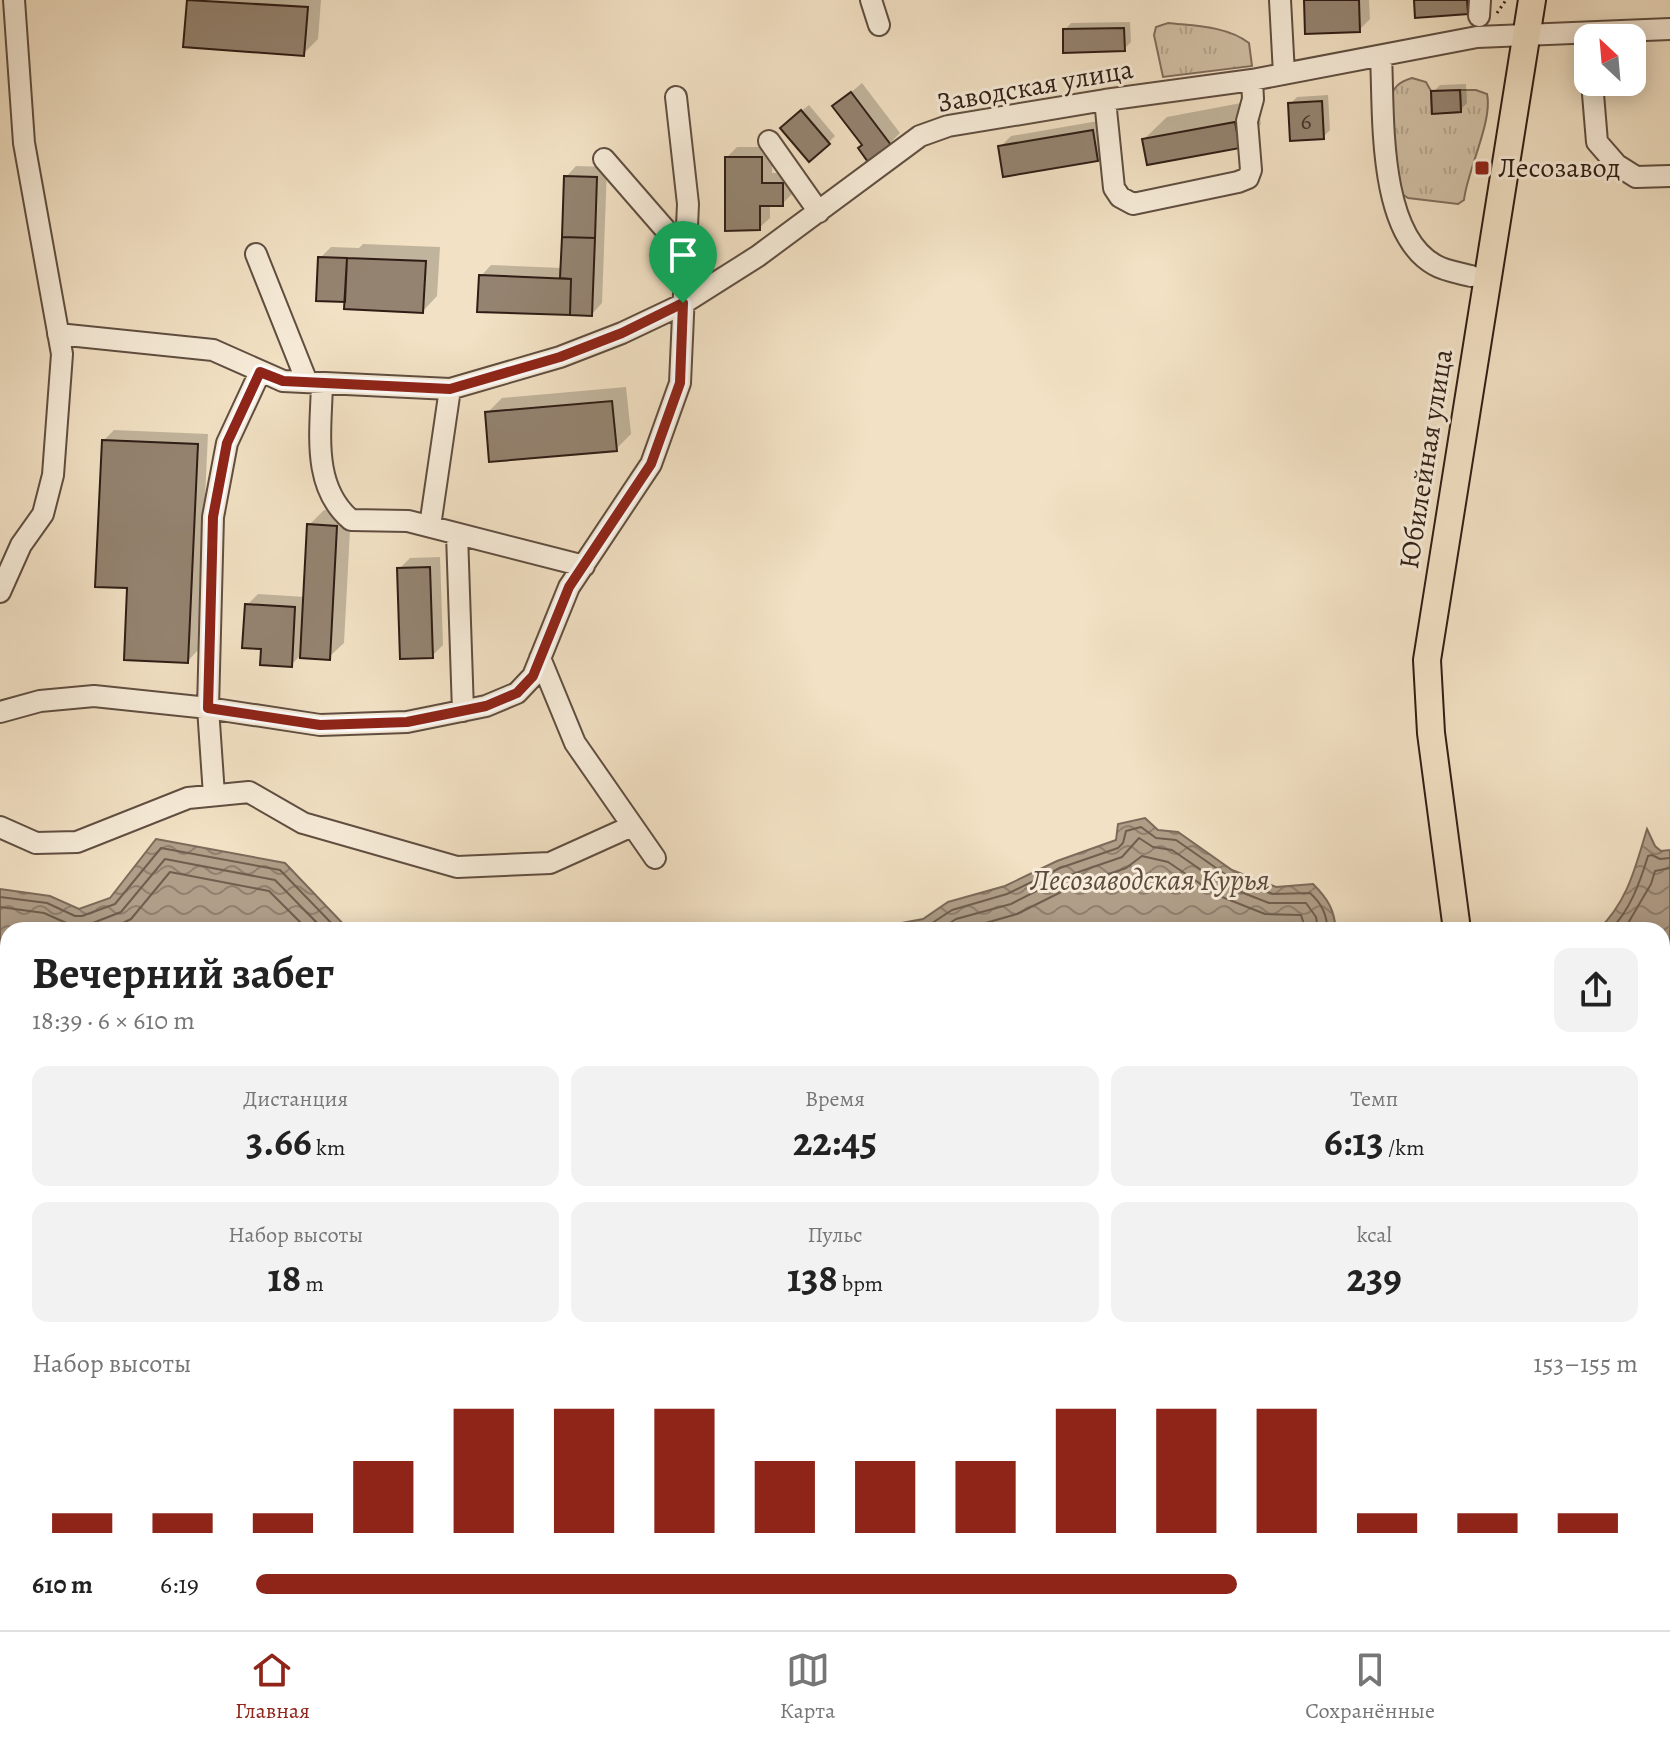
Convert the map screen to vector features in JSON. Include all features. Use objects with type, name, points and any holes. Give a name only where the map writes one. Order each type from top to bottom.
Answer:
[{"type":"main road","name":"Юбилейная улица","points":[[1456,922],[1431,733],[1427,660],[1532,0]]},
{"type":"street","points":[[0,592],[21,545],[43,514],[53,475],[62,354],[24,143],[14,0]]},
{"type":"street","points":[[871,0],[879,25]]},
{"type":"street","points":[[1280,0],[1284,74]]},
{"type":"street","name":"Заводская улица","points":[[1646,31],[1670,29]]},
{"type":"street","name":"Заводская улица","points":[[58,334],[213,350],[283,381],[450,389],[560,357],[622,333],[683,303],[758,256],[920,136],[948,126],[1252,80],[1477,37],[1574,36]]},
{"type":"street","points":[[1381,56],[1387,163],[1402,226],[1415,248],[1435,265],[1471,276]]},
{"type":"street","points":[[1105,100],[1114,188],[1120,197],[1133,204],[1248,178],[1251,170],[1247,121],[1253,99],[1252,80]]},
{"type":"street","points":[[1593,96],[1597,142],[1617,165],[1636,177],[1670,176]]},
{"type":"street","points":[[0,712],[40,701],[94,696],[208,708],[320,725],[407,722],[486,706],[517,693],[533,676],[569,587],[651,464],[680,383],[688,204],[676,97]]},
{"type":"street","points":[[769,141],[819,212]]},
{"type":"street","points":[[604,159],[671,236],[687,249]]},
{"type":"street","points":[[256,254],[314,382],[320,467],[331,496],[342,512],[351,520],[408,521],[584,566]]},
{"type":"street","points":[[214,795],[208,708],[213,517],[227,443],[260,372]]},
{"type":"street","points":[[430,526],[450,389]]},
{"type":"street","points":[[457,534],[463,711]]},
{"type":"street","points":[[540,658],[575,743],[655,858]]},
{"type":"street","points":[[0,827],[36,843],[77,842],[188,798],[249,792],[303,823],[457,867],[550,863],[632,826]]},
{"type":"green space","points":[[1168,23],[1210,28],[1240,37],[1249,43],[1252,66],[1163,77],[1154,35],[1156,27]]},
{"type":"green space","points":[[1412,78],[1426,82],[1431,91],[1432,113],[1461,112],[1460,90],[1487,94],[1483,132],[1464,200],[1458,204],[1408,198],[1399,192],[1390,100],[1397,86]]},
{"type":"water","name":"Лесозаводская Курья","points":[[1145,818],[1158,830],[1178,832],[1232,870],[1276,887],[1313,884],[1329,905],[1335,922],[907,922],[923,919],[948,902],[1005,886],[1057,861],[1116,840],[1118,824]]},
{"type":"water","points":[[1647,829],[1655,846],[1661,851],[1670,850],[1670,922],[1605,922],[1624,896]]},
{"type":"water","points":[[156,839],[285,863],[341,922],[0,922],[0,889],[50,896],[79,909],[110,898]]},
{"type":"building","points":[[187,0],[308,7],[304,56],[183,47]]},
{"type":"building","points":[[1304,0],[1359,0],[1360,32],[1305,34]]},
{"type":"building","points":[[1414,0],[1467,0],[1468,14],[1415,18]]},
{"type":"building","points":[[1124,28],[1125,51],[1063,53],[1063,29]]},
{"type":"building","points":[[1460,90],[1461,112],[1432,114],[1431,91]]},
{"type":"building","points":[[851,92],[891,145],[868,162],[858,148],[862,145],[832,106]]},
{"type":"building","points":[[1322,101],[1324,139],[1290,141],[1288,103]]},
{"type":"building","points":[[801,110],[830,144],[809,162],[780,128]]},
{"type":"building","points":[[1235,122],[1240,148],[1147,165],[1142,139]]},
{"type":"building","points":[[1093,130],[1098,161],[1003,177],[998,146]]},
{"type":"building","points":[[725,157],[762,157],[762,183],[783,183],[783,206],[760,206],[760,230],[725,231]]},
{"type":"building","points":[[564,176],[597,177],[595,238],[562,237]]},
{"type":"building","points":[[562,237],[595,238],[592,316],[570,315],[571,279],[560,278]]},
{"type":"building","points":[[318,257],[347,258],[345,302],[316,301]]},
{"type":"building","points":[[347,258],[426,261],[423,313],[344,309]]},
{"type":"building","points":[[479,275],[571,279],[570,315],[477,312]]},
{"type":"building","points":[[612,401],[617,451],[489,462],[485,412]]},
{"type":"building","points":[[102,440],[198,444],[188,663],[124,660],[127,588],[95,587]]},
{"type":"building","points":[[307,524],[337,526],[330,660],[300,658]]},
{"type":"building","points":[[430,567],[433,658],[400,659],[397,568]]},
{"type":"building","points":[[245,604],[295,607],[292,667],[260,665],[261,649],[242,648]]},
{"type":"place","name":"Лесозавод","points":[[1482,168]]},
{"type":"route","points":[[683,303],[680,383],[651,464],[569,587],[533,676],[517,693],[486,706],[407,722],[320,725],[208,708],[213,517],[227,443],[260,372],[283,381],[450,389],[560,357],[622,333],[683,303]]}]
